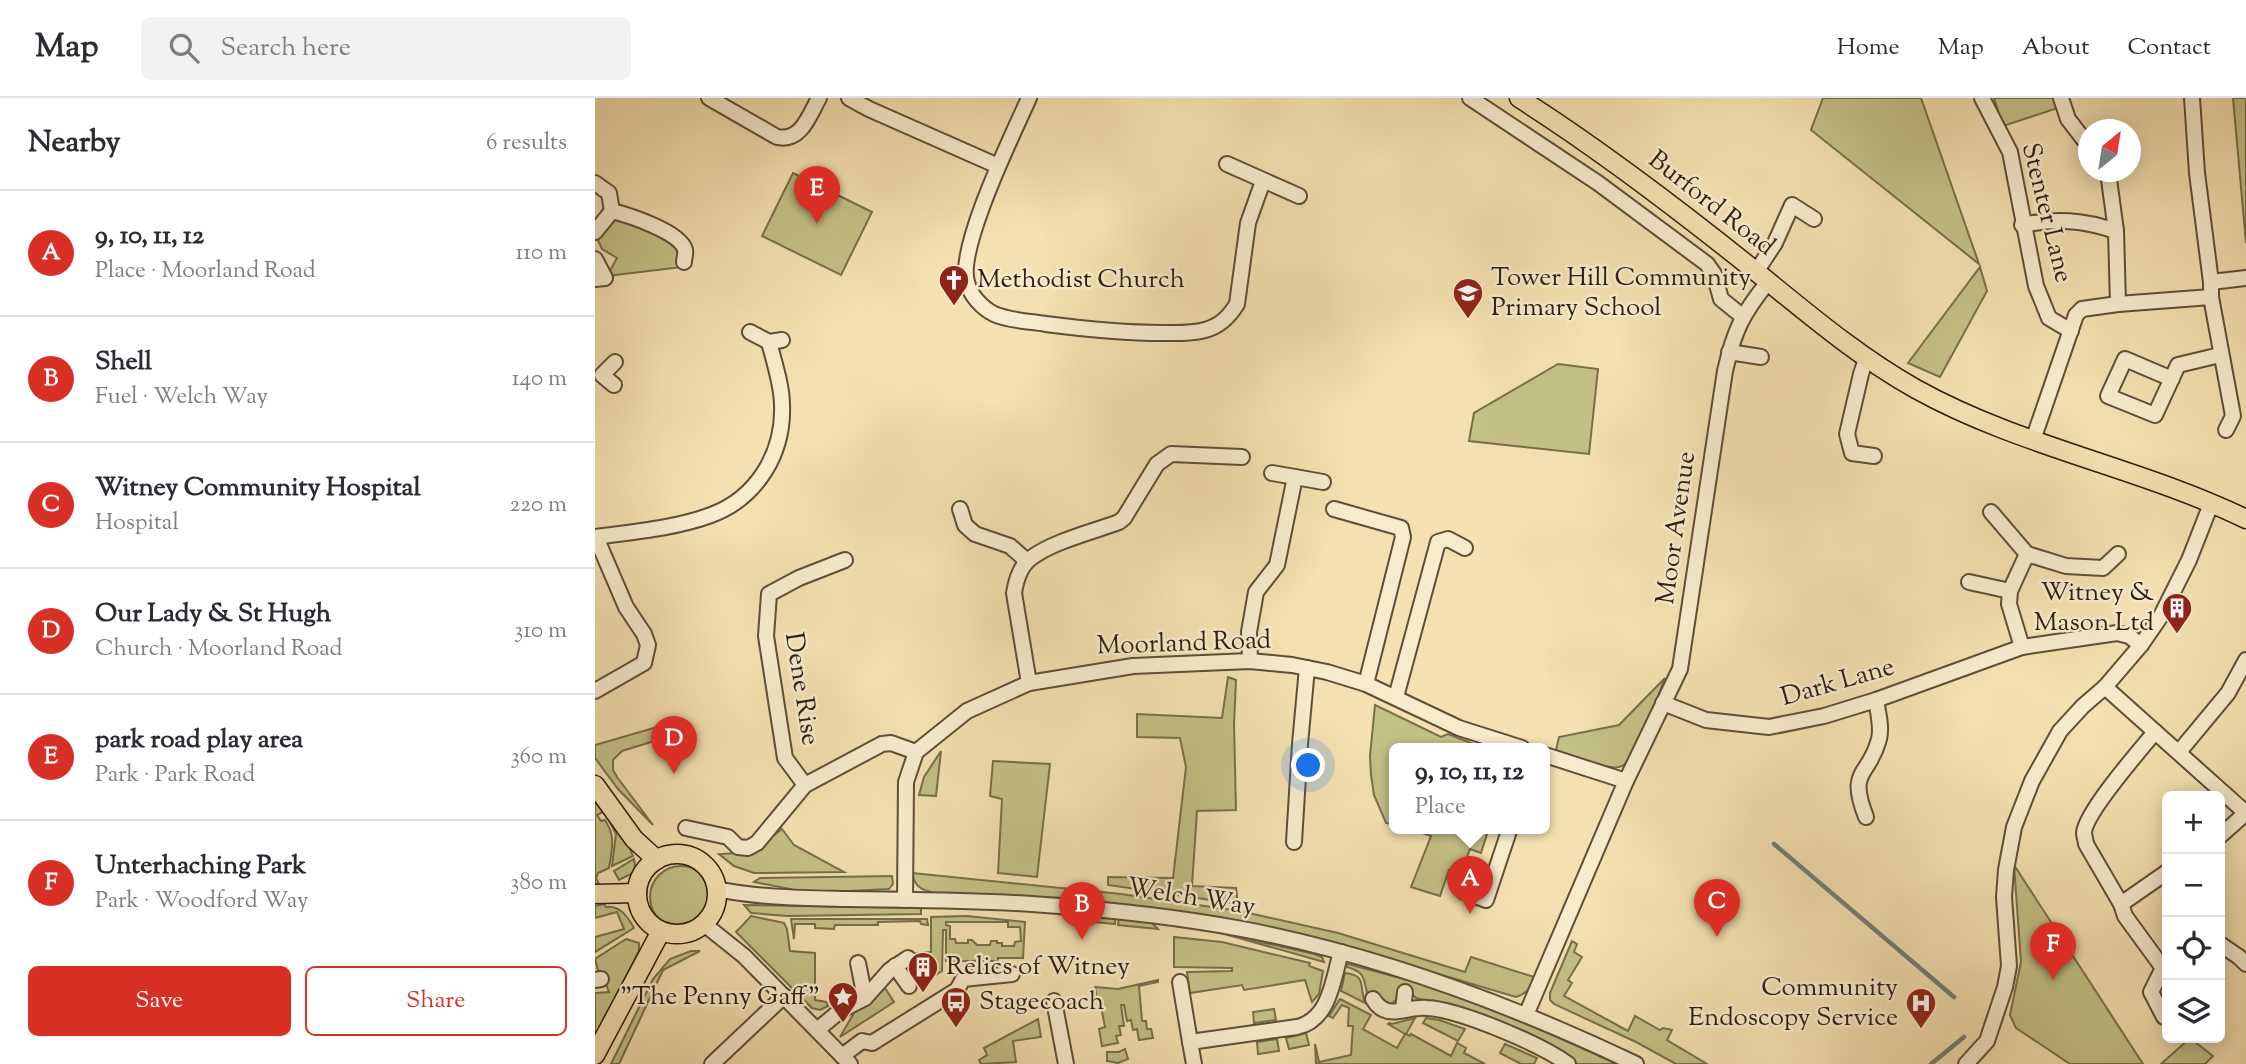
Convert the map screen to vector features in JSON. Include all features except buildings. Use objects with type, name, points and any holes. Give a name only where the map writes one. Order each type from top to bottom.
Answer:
[{"type":"main road","name":"Burford Road","points":[[1519,98],[1643,182],[1866,359],[1917,389],[1963,412],[2033,440],[2127,470],[2246,519]]},
{"type":"main road","points":[[595,785],[634,839],[657,860]]},
{"type":"main road","points":[[676,854],[690,856],[701,862],[710,872],[716,889],[715,908],[704,924],[688,933],[676,934],[651,925],[642,915],[637,892],[642,875],[657,860],[676,854]]},
{"type":"main road","points":[[595,894],[637,892]]},
{"type":"main road","points":[[595,1055],[661,930]]},
{"type":"street","points":[[709,98],[777,137],[786,139],[794,137],[800,131],[819,98]]},
{"type":"street","points":[[849,98],[998,166]]},
{"type":"street","points":[[1030,98],[998,166],[964,268],[967,284],[976,300],[991,313],[1007,318],[1092,330],[1137,333],[1203,330],[1219,325],[1230,316],[1239,296],[1248,223],[1263,181]]},
{"type":"street","name":"Burford Road","points":[[1470,98],[1598,183],[1707,264],[1714,274],[1721,299],[1742,316]]},
{"type":"street","name":"Stenter Lane","points":[[1982,98],[2010,152],[2022,225],[2036,286],[2049,318],[2071,331]]},
{"type":"street","points":[[2061,98],[2068,119],[2078,132]]},
{"type":"street","points":[[2192,98],[2197,173],[2211,290],[2220,355],[2233,416],[2226,430]]},
{"type":"street","points":[[1227,164],[1299,196]]},
{"type":"street","points":[[2109,182],[2116,231],[2118,304]]},
{"type":"street","points":[[595,183],[609,193],[612,211],[595,232]]},
{"type":"street","name":"Moor Avenue","points":[[1626,781],[1680,669],[1729,352],[1742,316],[1762,277],[1792,205],[1814,219]]},
{"type":"street","points":[[612,211],[638,218],[679,240],[685,250],[684,262]]},
{"type":"street","points":[[2022,225],[2070,219],[2116,231]]},
{"type":"street","points":[[595,259],[605,278],[595,279]]},
{"type":"street","points":[[2033,440],[2076,315],[2082,309],[2211,290],[2246,278]]},
{"type":"street","points":[[595,691],[643,663],[648,645],[626,607],[596,537],[711,516],[740,500],[761,477],[777,446],[782,403],[776,341],[750,332]]},
{"type":"street","points":[[1729,352],[1761,358]]},
{"type":"street","points":[[2172,379],[2125,359],[2108,396],[2155,415],[2172,379],[2178,365],[2220,355]]},
{"type":"street","points":[[1866,359],[1847,442],[1852,453],[1874,456]]},
{"type":"street","points":[[614,385],[599,376],[615,362]]},
{"type":"street","points":[[1029,684],[1014,593],[1016,579],[1027,561],[1065,541],[1119,522],[1157,464],[1171,454],[1242,457]]},
{"type":"street","points":[[1272,473],[1323,482]]},
{"type":"street","points":[[1249,661],[1249,632],[1256,592],[1277,565],[1295,477]]},
{"type":"street","points":[[1966,1064],[1987,1041],[2005,987],[2009,966],[2004,897],[2006,870],[2014,827],[2044,756],[2060,731],[2105,687],[2141,645],[2173,593],[2211,504]]},
{"type":"street","points":[[960,509],[965,525],[975,534],[1010,546],[1027,561]]},
{"type":"street","points":[[1334,509],[1401,528],[1403,537],[1366,684]]},
{"type":"street","points":[[1991,512],[2027,554],[2066,566],[2103,568],[2118,554]]},
{"type":"street","points":[[1395,697],[1438,542],[1448,538],[1465,548]]},
{"type":"street","points":[[2022,647],[2009,604],[2010,591],[2027,554]]},
{"type":"street","name":"Dene Rise","points":[[805,785],[785,758],[766,636],[769,594],[799,578],[845,560]]},
{"type":"street","points":[[1969,582],[2010,591]]},
{"type":"street","name":"Dark Lane","points":[[1663,703],[1706,720],[1769,727],[1824,716],[1876,700],[2022,647],[2088,635],[2117,633],[2129,636],[2141,645]]},
{"type":"street","points":[[2179,752],[2228,693],[2246,660]]},
{"type":"street","name":"Moorland Road","points":[[916,752],[967,711],[1029,684],[1133,666],[1249,661],[1307,668],[1366,684],[1459,727],[1506,743]]},
{"type":"street","name":"Moorland Road","points":[[1294,842],[1307,668]]},
{"type":"street","points":[[2105,687],[2246,813],[2225,832]]},
{"type":"street","points":[[1866,817],[1857,789],[1860,774],[1875,751],[1880,735],[1876,700]]},
{"type":"street","points":[[2155,732],[2131,759],[2088,821],[2084,834],[2086,844],[2125,916],[2162,963]]},
{"type":"street","points":[[686,828],[728,837],[738,846],[748,848],[757,843],[805,785],[882,744],[891,743],[916,752],[906,782],[905,900]]},
{"type":"street","points":[[1526,1015],[1626,781],[1550,757]]},
{"type":"street","points":[[1464,892],[1486,900],[1508,834]]},
{"type":"street","points":[[2121,905],[2162,876]]},
{"type":"street","name":"Welch Way","points":[[716,889],[771,897],[1028,904],[1118,911],[1239,929],[1341,952],[1444,983],[1526,1015],[1636,1064]]},
{"type":"street","points":[[704,924],[744,956],[846,1060],[862,1041],[872,1043],[957,990],[963,979],[1012,974]]},
{"type":"street","points":[[2225,947],[2246,964]]},
{"type":"street","points":[[1190,1042],[1311,1023],[1328,998],[1341,952]]},
{"type":"street","points":[[817,1030],[843,1008],[865,998],[895,966],[908,958]]},
{"type":"street","points":[[859,963],[865,998]]},
{"type":"street","points":[[895,966],[909,986]]},
{"type":"street","points":[[2162,972],[2151,992],[2162,1013]]},
{"type":"street","points":[[1180,982],[1194,1064]]},
{"type":"street","points":[[1403,1010],[1405,992]]},
{"type":"street","points":[[712,1064],[784,996]]},
{"type":"street","points":[[1373,999],[1383,1010],[1427,1008],[1462,1016],[1542,1048],[1567,1064]]},
{"type":"street","points":[[1054,1001],[1066,1064]]},
{"type":"shaded area","points":[[1823,98],[1921,98],[1979,264],[1811,130]]},
{"type":"shaded area","points":[[1994,98],[2054,98],[2058,108],[2003,126]]},
{"type":"shaded area","points":[[2233,98],[2246,98],[2246,243]]},
{"type":"shaded area","points":[[793,173],[872,212],[841,275],[762,236]]},
{"type":"shaded area","points":[[613,216],[687,245],[691,266],[607,276],[617,258],[602,249],[597,238]]},
{"type":"shaded area","points":[[1980,267],[1987,291],[1940,377],[1908,363]]},
{"type":"shaded area","points":[[1558,364],[1598,369],[1589,454],[1469,441],[1474,413]]},
{"type":"shaded area","points":[[1228,677],[1236,680],[1236,810],[1197,811],[1192,886],[1236,888],[1238,904],[1108,885],[1108,877],[1173,878],[1186,767],[1180,738],[1137,737],[1137,714],[1222,718]]},
{"type":"shaded area","points":[[1665,678],[1640,742],[1626,763],[1619,767],[1605,766],[1556,750],[1559,737],[1619,725]]},
{"type":"shaded area","points":[[1375,705],[1441,737],[1448,734],[1471,743],[1389,743],[1389,824],[1386,823],[1374,795],[1370,756]]},
{"type":"shaded area","points":[[678,721],[684,732],[622,751],[613,760],[613,770],[617,777],[653,825],[618,789],[595,758],[595,745]]},
{"type":"shaded area","points":[[941,751],[936,796],[919,795],[924,777]]},
{"type":"shaded area","points":[[993,761],[1050,764],[1037,877],[998,873],[1002,799],[990,796]]},
{"type":"shaded area","points":[[595,797],[605,811],[597,815],[601,821],[605,820],[611,832],[612,843],[609,868],[598,873],[596,878],[599,884],[595,885]]},
{"type":"shaded area","points":[[610,817],[633,856],[612,866],[616,834],[608,818]]},
{"type":"shaded area","points":[[782,829],[794,845],[844,872],[754,873],[734,866],[719,854],[750,854]]},
{"type":"shaded area","points":[[1426,834],[1487,834],[1481,853],[1470,849],[1460,874],[1449,870],[1440,896],[1411,887],[1431,836]]},
{"type":"shaded area","points":[[634,859],[633,873],[619,880],[614,871]]},
{"type":"shaded area","points":[[2014,865],[2143,1064],[2070,1064],[2016,1028],[2010,1015],[2021,962]]},
{"type":"shaded area","points":[[681,866],[703,875],[712,897],[703,919],[681,928],[659,919],[650,897],[659,875]]},
{"type":"shaded area","points":[[912,873],[1121,894],[1240,911],[1338,933],[1465,972],[1471,957],[1534,977],[1528,990],[1516,997],[1337,944],[1239,922],[1155,908],[1065,898],[940,894],[918,886]]},
{"type":"shaded area","points":[[892,876],[893,884],[889,889],[810,893],[754,882],[760,878]]},
{"type":"shaded area","points":[[604,904],[623,913],[634,928],[595,952],[595,937],[624,929],[617,912],[595,918],[595,906]]},
{"type":"shaded area","points":[[744,905],[921,908],[921,914],[787,916],[751,913]]},
{"type":"shaded area","points":[[1069,914],[1115,919],[1115,924],[1070,920],[1067,918]]},
{"type":"shaded area","points":[[751,916],[784,923],[790,951],[815,953],[815,1000],[826,1002],[828,1006],[820,1010],[812,1008],[736,932]]},
{"type":"shaded area","points":[[967,916],[1025,922],[1023,958],[946,961],[946,930],[943,930],[942,971],[926,981],[911,962],[911,954],[931,952],[931,917]],"holes":[[[946,922],[1008,922],[1008,927],[1020,927],[1021,941],[1015,942],[1014,946],[1002,946],[1002,943],[997,941],[991,941],[990,945],[977,945],[972,940],[968,940],[968,943],[956,943],[955,939],[950,939],[950,926],[946,925]]]},
{"type":"shaded area","points":[[791,919],[927,919],[928,925],[921,924],[920,921],[878,922],[878,925],[835,925],[834,929],[815,928],[815,924],[795,924],[794,939]]},
{"type":"shaded area","points":[[1119,919],[1152,923],[1158,929],[1118,925]]},
{"type":"shaded area","points":[[1221,933],[1314,954],[1322,957],[1324,962]]},
{"type":"shaded area","points":[[1174,937],[1222,942],[1310,963],[1309,966],[1323,971],[1319,994],[1312,1002],[1305,980],[1244,990],[1242,985],[1190,993],[1187,972],[1232,971],[1232,968],[1174,967]]},
{"type":"shaded area","points":[[626,939],[639,943],[639,951],[595,1037],[595,993],[609,992],[602,974],[599,975],[595,959]]},
{"type":"shaded area","points":[[1572,941],[1577,944],[1574,952],[1582,957],[1568,980],[1572,983],[1564,996],[1628,1031],[1635,1016],[1660,1030],[1672,1030],[1667,1040],[1707,1064],[1676,1064],[1554,1004],[1550,1000],[1550,993]]},
{"type":"shaded area","points":[[691,951],[700,951],[663,970],[619,1064],[611,1064],[653,979],[670,959]]},
{"type":"shaded area","points":[[1348,964],[1430,986],[1522,1021],[1617,1064],[1577,1064],[1563,1054],[1441,1004],[1416,998],[1411,989],[1400,987],[1398,998],[1390,1005],[1368,997],[1362,976],[1344,966]]},
{"type":"shaded area","points":[[1345,973],[1357,976],[1361,982],[1365,1003],[1341,991]]},
{"type":"shaded area","points":[[1158,980],[1139,986],[1142,1021],[1146,1021],[1147,1029],[1151,1029],[1153,1038],[1139,1040],[1137,1029],[1133,1030],[1131,1020],[1127,1021],[1124,1005],[1121,1005],[1124,1026],[1119,1026],[1121,1035],[1116,1036],[1118,1043],[1102,1046],[1099,1029],[1105,1027],[1095,987],[1118,989]]},
{"type":"shaded area","points":[[885,988],[894,1002],[840,1037],[854,1013],[853,1009],[874,998]]},
{"type":"shaded area","points":[[1340,999],[1371,1015],[1363,1029],[1397,1048],[1405,1034],[1388,1024],[1415,1018],[1406,1034],[1411,1034],[1451,1056],[1457,1043],[1466,1048],[1464,1053],[1485,1064],[1316,1064],[1315,1044],[1319,1062],[1351,1055],[1353,1026],[1348,1026],[1349,1008],[1342,1005],[1333,1018],[1329,1016]]},
{"type":"shaded area","points":[[1274,1009],[1276,1020],[1254,1023],[1253,1012]]},
{"type":"shaded area","points":[[1426,1018],[1465,1029],[1458,1041],[1423,1023]]},
{"type":"shaded area","points":[[1038,1019],[1041,1037],[1013,1041],[1016,1062],[981,1064],[979,1060],[987,1055],[984,1048]]},
{"type":"shaded area","points":[[1306,1033],[1309,1045],[1289,1049],[1286,1038]]},
{"type":"shaded area","points":[[1277,1039],[1279,1051],[1258,1054],[1257,1042]]},
{"type":"shaded area","points":[[2184,1043],[2196,1043],[2213,1056],[2205,1064],[2161,1064]]},
{"type":"shaded area","points":[[1505,1044],[1537,1058],[1534,1064],[1521,1064],[1500,1053]]},
{"type":"shaded area","points":[[1125,1049],[1128,1059],[1118,1063],[1107,1061],[1107,1052]]},
{"type":"waterway","points":[[1774,844],[1954,997]]},
{"type":"waterway","points":[[1931,1064],[1964,1037]]},
{"type":"place","name":"park road play area","points":[[817,224]]},
{"type":"place","name":"Methodist Church","points":[[954,307]]},
{"type":"place","name":"Tower Hill Community Primary School","points":[[1468,320]]},
{"type":"place","name":"Witney & Mason Ltd","points":[[2177,635]]},
{"type":"place","name":"Our Lady & St Hugh","points":[[674,774]]},
{"type":"place","name":"9, 10, 11, 12","points":[[1470,914]]},
{"type":"place","name":"Witney Community Hospital","points":[[1717,937]]},
{"type":"place","name":"Shell","points":[[1082,940]]},
{"type":"place","name":"Unterhaching Park","points":[[2053,980]]},
{"type":"place","name":"Relics of Witney","points":[[923,994]]},
{"type":"place","name":"\"The Penny Gaff\"","points":[[843,1024]]},
{"type":"place","name":"Stagecoach","points":[[956,1029]]},
{"type":"place","name":"Community Endoscopy Service","points":[[1921,1030]]}]
